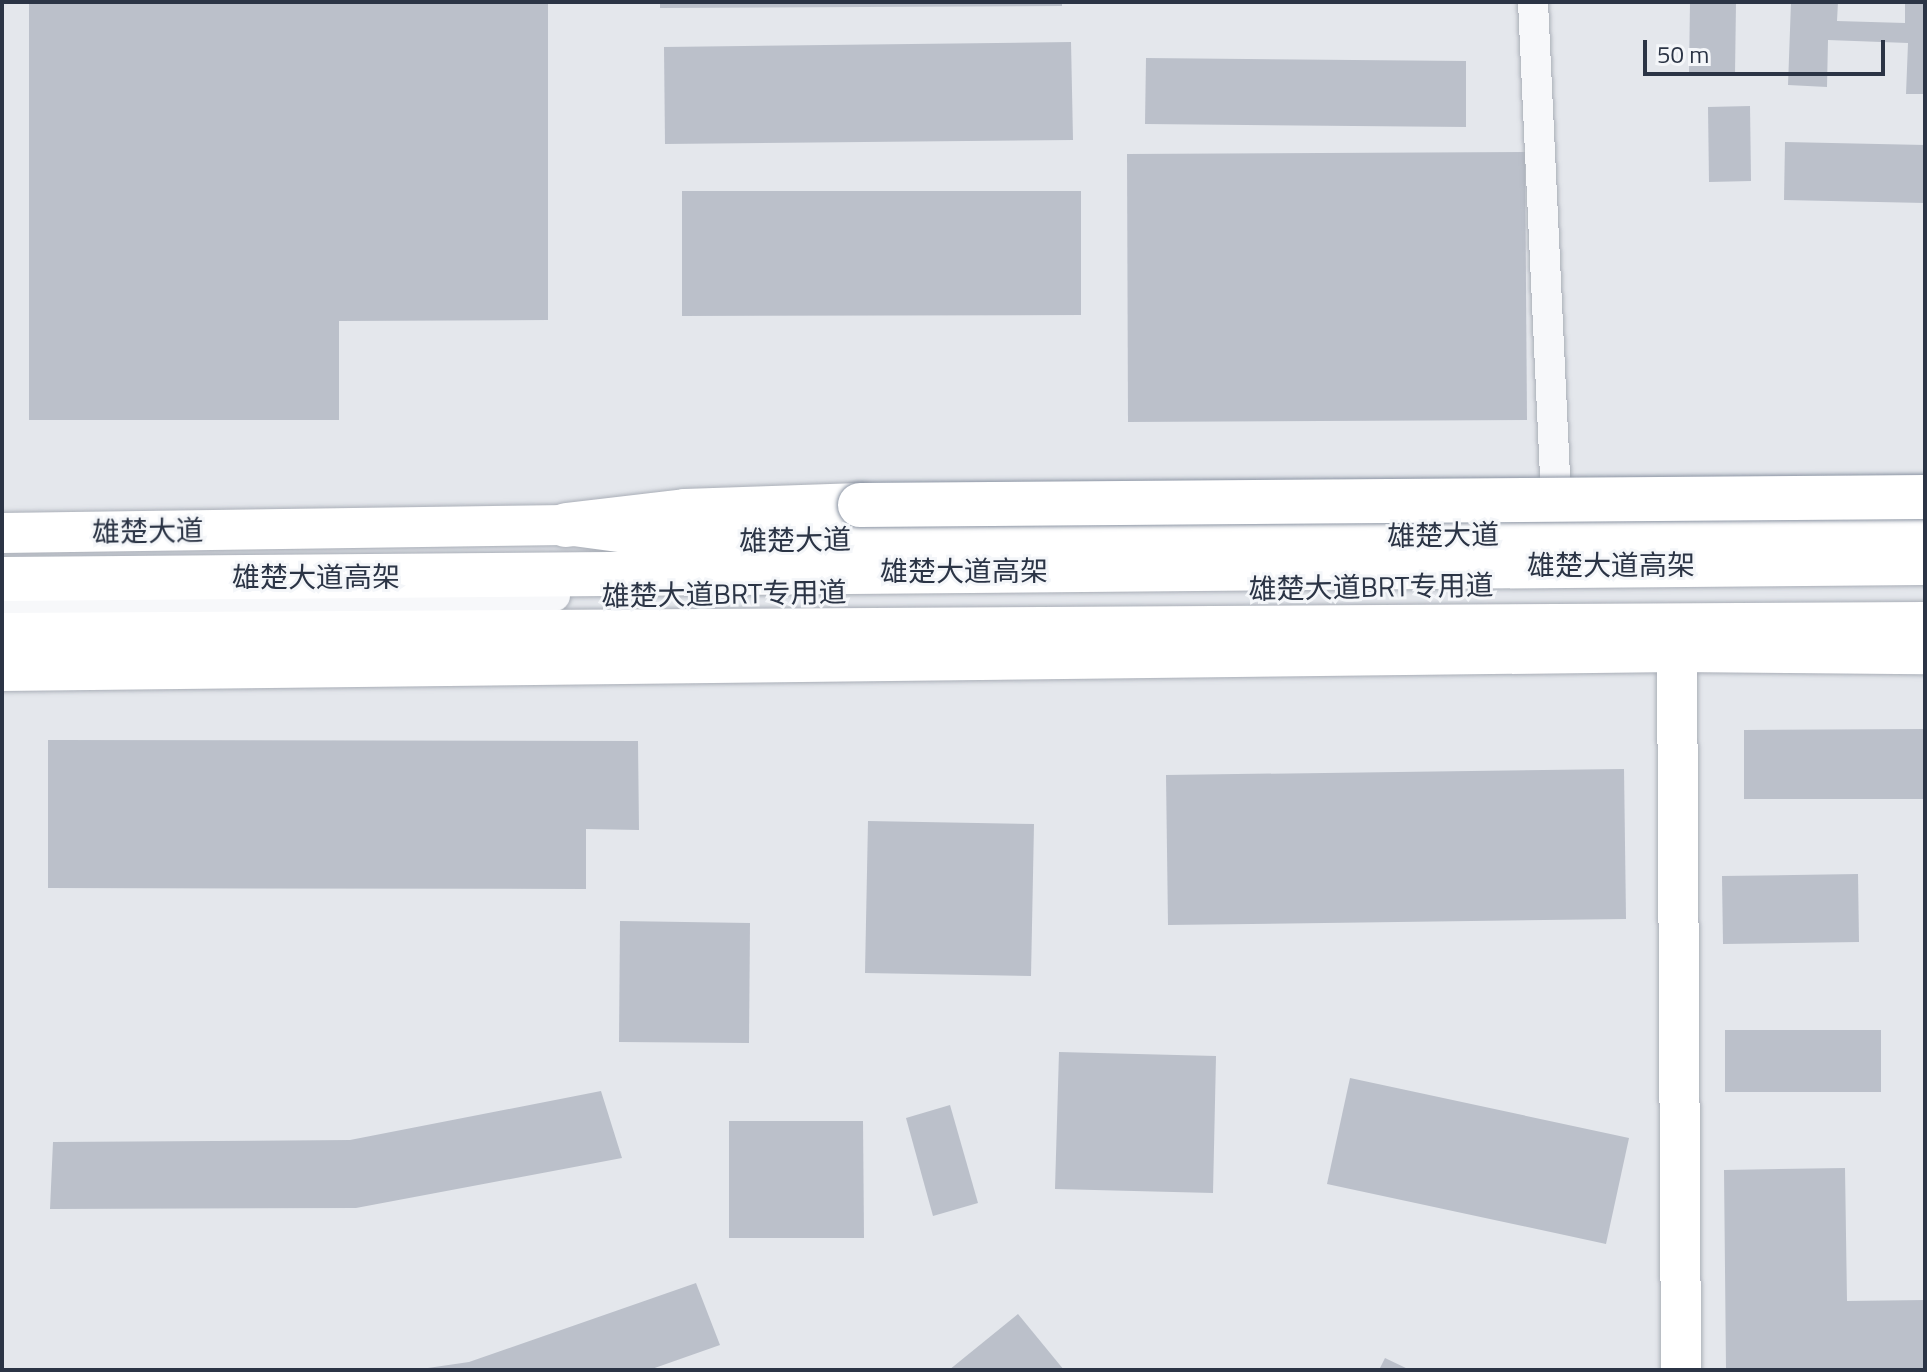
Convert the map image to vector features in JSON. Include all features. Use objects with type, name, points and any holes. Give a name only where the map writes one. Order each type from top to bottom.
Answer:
[{"type":"highway","points":[[566,525],[685,511],[860,505],[1925,497]]},
{"type":"highway","name":"雄楚大道高架","points":[[2,579],[1925,563]]},
{"type":"highway","name":"雄楚大道高架","points":[[2,635],[1925,624]]},
{"type":"main road","name":"雄楚大道","points":[[2,533],[566,525],[686,541],[1925,531]]},
{"type":"main road","points":[[1677,652],[1681,1370]]},
{"type":"main road","points":[[2,671],[1677,652],[1925,654]]},
{"type":"street","points":[[1533,2],[1557,534]]},
{"type":"street","name":"雄楚大道BRT专用道","points":[[2,604],[1925,580]]},
{"type":"building","points":[[29,2],[548,2],[548,320],[339,321],[339,420],[29,420]]},
{"type":"building","points":[[660,2],[1062,2],[1062,6],[660,8]]},
{"type":"building","points":[[1690,2],[1736,2],[1735,74],[1689,74]]},
{"type":"building","points":[[1791,2],[1838,2],[1837,21],[1905,23],[1905,2],[1925,2],[1925,94],[1906,94],[1908,43],[1828,40],[1827,87],[1788,85]]},
{"type":"building","points":[[1071,42],[1073,140],[665,144],[664,47]]},
{"type":"building","points":[[1146,58],[1466,61],[1466,127],[1145,124]]},
{"type":"building","points":[[1750,106],[1751,181],[1709,182],[1708,107]]},
{"type":"building","points":[[1785,142],[1925,145],[1925,203],[1784,200]]},
{"type":"building","points":[[1525,152],[1527,420],[1128,422],[1127,154]]},
{"type":"building","points":[[682,191],[1081,191],[1081,315],[682,316]]},
{"type":"building","points":[[1925,729],[1925,799],[1744,799],[1744,730]]},
{"type":"building","points":[[48,740],[638,741],[639,830],[586,829],[586,889],[48,888]]},
{"type":"building","points":[[1624,769],[1626,919],[1168,925],[1166,775]]},
{"type":"building","points":[[868,821],[1034,824],[1031,976],[865,973]]},
{"type":"building","points":[[1858,874],[1859,942],[1723,944],[1722,876]]},
{"type":"building","points":[[620,921],[750,923],[749,1043],[619,1042]]},
{"type":"building","points":[[1725,1030],[1881,1030],[1881,1092],[1725,1092]]},
{"type":"building","points":[[1059,1052],[1216,1056],[1213,1193],[1055,1189]]},
{"type":"building","points":[[1350,1078],[1629,1138],[1606,1244],[1327,1184]]},
{"type":"building","points":[[601,1091],[622,1158],[356,1208],[50,1209],[53,1142],[350,1140]]},
{"type":"building","points":[[950,1105],[978,1203],[933,1216],[906,1118]]},
{"type":"building","points":[[729,1121],[863,1121],[864,1238],[729,1238]]},
{"type":"building","points":[[1845,1168],[1847,1301],[1925,1300],[1925,1370],[1726,1370],[1724,1170]]},
{"type":"building","points":[[696,1283],[720,1345],[649,1370],[414,1370],[469,1362]]},
{"type":"building","points":[[1018,1314],[1064,1370],[949,1370]]},
{"type":"building","points":[[1385,1358],[1410,1370],[1379,1370]]}]
